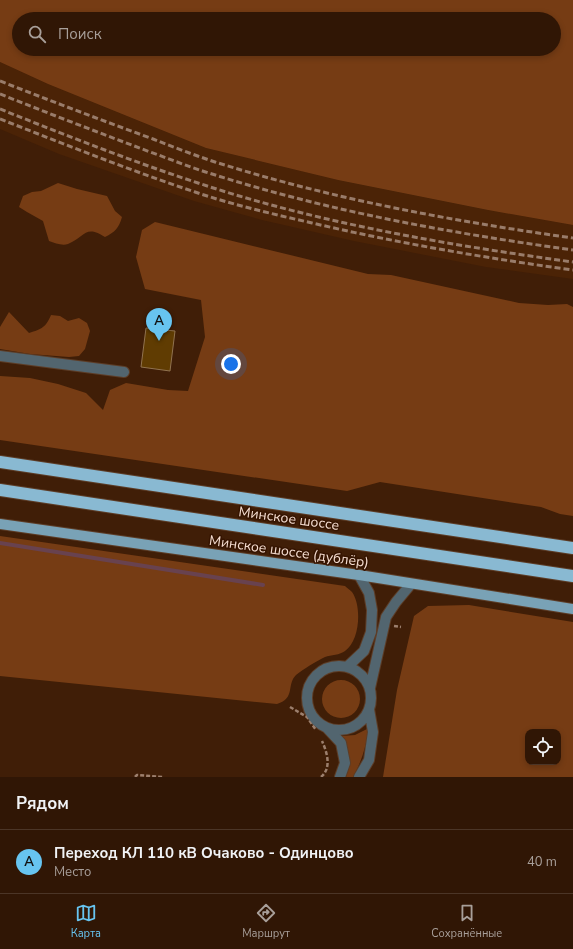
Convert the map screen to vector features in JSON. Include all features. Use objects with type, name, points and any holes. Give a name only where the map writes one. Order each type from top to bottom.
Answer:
[{"type":"highway","name":"Минское шоссе","points":[[0,462],[573,548]]},
{"type":"highway","name":"Минское шоссе","points":[[0,490],[573,576]]},
{"type":"main road","name":"Минское шоссе (дублёр)","points":[[0,524],[359,575],[573,609]]},
{"type":"lane","points":[[0,356],[124,372]]},
{"type":"lane","points":[[347,667],[364,651],[371,632],[372,610],[370,593],[359,575]]},
{"type":"lane","points":[[322,729],[346,729],[356,725],[364,718],[369,709],[371,699],[370,688],[386,618],[410,584]]},
{"type":"lane","points":[[340,777],[345,763],[341,743],[322,729],[311,712],[308,702],[308,692],[312,682],[318,674],[337,666],[347,667],[357,671],[365,679],[370,688]]},
{"type":"lane","points":[[359,777],[369,760],[373,732],[369,709]]},
{"type":"path","points":[[290,707],[307,717],[322,729]]},
{"type":"path","points":[[321,738],[329,759],[324,775],[321,777]]},
{"type":"path","points":[[135,777],[137,775],[163,777]]},
{"type":"shaded area","points":[[0,0],[573,0],[573,225],[488,210],[338,180],[206,148],[48,84],[0,62]]},
{"type":"shaded area","points":[[0,62],[48,84],[206,148],[338,180],[488,210],[573,225],[573,279],[486,267],[354,241],[262,220],[194,201],[59,154],[0,129]]},
{"type":"shaded area","points":[[58,183],[107,196],[115,211],[122,217],[116,229],[105,237],[93,232],[85,233],[66,245],[49,241],[43,221],[19,207],[23,196],[32,192],[41,191]]},
{"type":"shaded area","points":[[155,222],[368,274],[391,275],[519,303],[548,305],[567,304],[573,307],[573,516],[560,514],[541,507],[380,482],[347,491],[0,440],[0,376],[30,378],[58,384],[86,393],[103,410],[110,390],[126,383],[168,390],[188,391],[205,337],[201,300],[145,289],[136,257],[142,230]]},
{"type":"shaded area","points":[[9,312],[29,333],[43,327],[51,315],[60,316],[68,321],[79,318],[87,323],[90,331],[85,349],[79,356],[69,357],[30,354],[0,349],[0,327]]},
{"type":"shaded area","points":[[0,536],[345,586],[352,592],[357,606],[358,623],[354,640],[345,651],[322,658],[296,675],[291,683],[289,695],[277,704],[0,676]]},
{"type":"shaded area","points":[[469,605],[573,622],[573,777],[383,777],[397,690],[414,616],[428,606]]},
{"type":"shaded area","points":[[341,680],[351,683],[357,689],[360,699],[357,709],[351,715],[341,718],[331,715],[325,709],[322,699],[325,689],[331,683]]},
{"type":"shaded area","points":[[369,728],[359,765],[353,777],[346,777],[348,772],[348,756],[342,736],[355,735]]},
{"type":"building","points":[[146,328],[175,331],[170,371],[141,367]]},
{"type":"waterway","points":[[0,543],[263,585]]},
{"type":"railway","points":[[0,81],[191,154],[259,175],[392,208],[573,238]]},
{"type":"railway","points":[[0,94],[187,166],[253,187],[344,210],[389,219],[481,236],[573,250]]},
{"type":"railway","points":[[0,109],[98,148],[173,175],[290,210],[431,240],[573,262]]},
{"type":"railway","points":[[0,119],[146,175],[209,197],[238,205],[344,230],[409,243],[474,255],[573,270]]},
{"type":"place","name":"Переход КЛ 110 кВ Очаково - Одинцово","points":[[159,341]]}]
